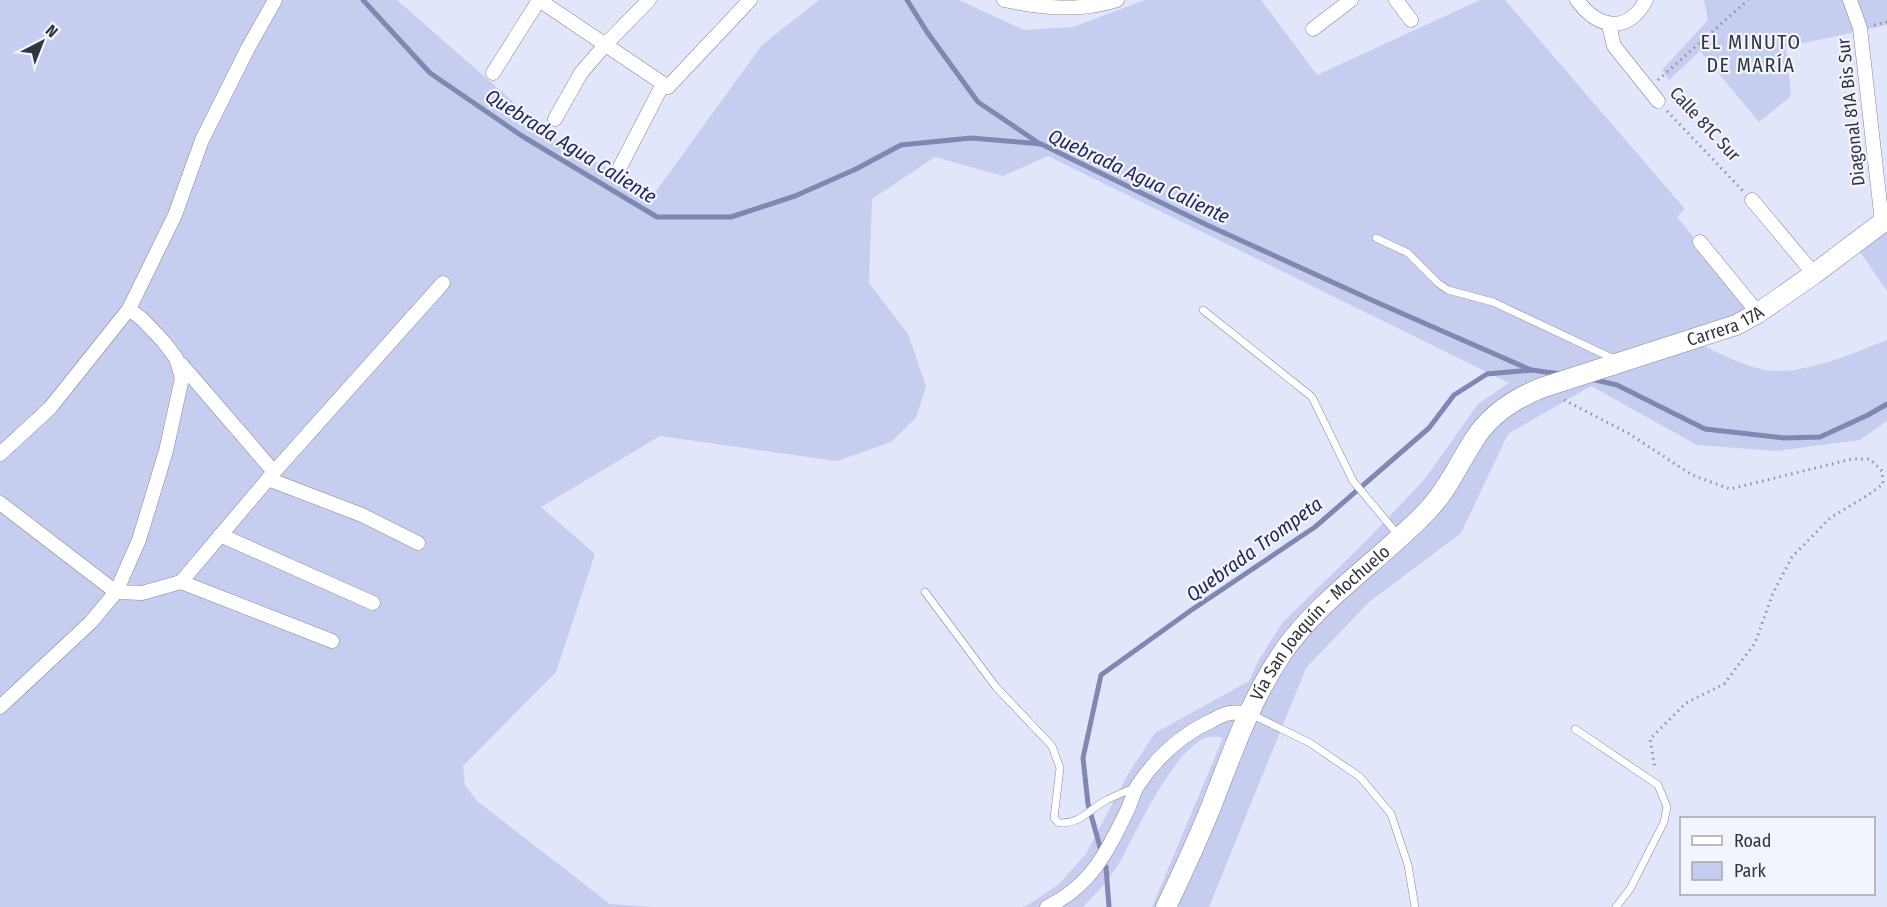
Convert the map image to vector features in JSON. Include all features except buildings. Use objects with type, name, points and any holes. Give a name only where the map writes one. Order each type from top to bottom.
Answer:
[{"type":"street","points":[[0,454],[50,408],[129,309],[175,214],[202,140],[275,0]]},
{"type":"street","points":[[493,73],[539,0],[666,85]]},
{"type":"street","points":[[555,119],[581,73],[649,0]]},
{"type":"street","points":[[1004,0],[1067,9],[1117,0]]},
{"type":"street","points":[[1313,29],[1351,0]]},
{"type":"street","points":[[1396,0],[1411,20]]},
{"type":"street","points":[[1576,0],[1594,16],[1609,25],[1619,25],[1627,21],[1640,11],[1646,0]]},
{"type":"street","name":"Diagonal 81A Bis Sur","points":[[1850,0],[1860,28],[1884,220]]},
{"type":"street","points":[[620,167],[666,85],[742,2]]},
{"type":"street","name":"Calle 81C Sur","points":[[1609,25],[1614,46],[1658,101]]},
{"type":"street","points":[[1752,200],[1814,274]]},
{"type":"street","name":"Carrera 17A","points":[[1541,388],[1736,325],[1758,313],[1814,274],[1884,220]]},
{"type":"street","points":[[1700,242],[1758,313]]},
{"type":"street","points":[[181,582],[271,476],[443,283]]},
{"type":"street","points":[[129,309],[142,319],[176,358],[271,476],[362,515],[418,543]]},
{"type":"street","points":[[0,708],[91,622],[116,592],[139,540],[166,451],[182,378],[176,358]]},
{"type":"street","name":"Vía San Joaquín - Mochuelo","points":[[1166,907],[1201,832],[1248,713],[1281,655],[1327,603],[1430,508],[1445,489],[1484,426],[1507,405],[1541,388]]},
{"type":"street","points":[[0,503],[116,592],[142,592],[181,582],[332,641]]},
{"type":"street","points":[[220,535],[373,603]]},
{"type":"street","points":[[1047,907],[1060,901],[1088,879],[1105,855],[1132,802],[1137,787],[1163,754],[1202,725],[1228,713],[1248,713]]},
{"type":"lane","points":[[1376,238],[1408,254],[1448,290],[1493,302],[1621,362]]},
{"type":"lane","points":[[1203,310],[1312,397],[1353,481],[1400,537]]},
{"type":"lane","points":[[925,592],[996,687],[1052,746],[1060,768],[1054,818],[1059,823],[1069,824],[1085,817],[1104,801],[1137,787]]},
{"type":"lane","points":[[1248,713],[1310,743],[1360,777],[1391,814],[1408,865],[1415,907]]},
{"type":"lane","points":[[1575,729],[1658,785],[1667,807],[1664,822],[1630,889],[1616,907]]},
{"type":"path","points":[[1647,89],[1748,0]]},
{"type":"path","name":"Calle 81C Sur","points":[[1658,101],[1752,200]]},
{"type":"path","points":[[1541,388],[1628,433],[1692,475],[1730,489],[1852,459],[1870,459],[1882,471],[1883,484],[1830,518],[1792,557],[1773,593],[1755,643],[1724,684],[1686,704],[1650,739],[1658,785]]},
{"type":"green space","points":[[0,0],[397,0],[558,141],[654,194],[762,45],[819,0],[959,0],[1024,30],[1073,27],[1145,0],[1261,0],[1317,75],[1480,0],[1505,0],[1685,209],[1677,217],[1762,320],[1732,337],[1704,346],[1751,366],[1779,371],[1807,368],[1887,340],[1887,421],[1860,440],[1776,451],[1697,445],[1591,386],[1508,434],[1461,533],[1369,602],[1306,668],[1209,907],[1152,907],[1223,738],[1214,737],[1205,738],[1192,746],[1180,760],[1156,795],[1118,865],[1083,907],[1021,907],[1058,885],[1086,854],[1128,774],[1155,733],[1249,681],[1260,658],[1282,623],[1366,541],[1424,480],[1478,404],[1509,383],[1048,156],[1003,176],[935,157],[872,199],[869,283],[908,334],[926,386],[916,418],[891,442],[837,461],[660,436],[541,507],[595,554],[556,672],[463,766],[465,785],[477,801],[610,904],[654,907],[0,907]]},
{"type":"green space","points":[[1704,0],[1887,0],[1887,25],[1786,47],[1791,96],[1759,122],[1700,51],[1669,80],[1662,70],[1708,20]]},
{"type":"green space","points":[[1887,232],[1887,291],[1860,252]]},
{"type":"waterway","name":"Quebrada Agua Caliente","points":[[363,0],[430,73],[522,136],[657,217],[731,217],[795,196],[856,169],[901,145],[971,138],[1041,144],[1207,225],[1531,370]]},
{"type":"waterway","points":[[907,0],[927,32],[978,102],[1040,144]]},
{"type":"waterway","name":"Quebrada Trompeta","points":[[1100,847],[1088,804],[1083,758],[1101,675],[1190,611],[1315,527],[1429,428],[1454,395],[1487,374],[1531,370],[1561,374]]},
{"type":"waterway","name":"Quebrada Trompeta","points":[[1591,379],[1617,385],[1705,429],[1784,438],[1820,437],[1887,404]]},
{"type":"waterway","name":"Quebrada Trompeta","points":[[1106,867],[1109,907]]},
{"type":"district","name":"EL MINUTO DE MARÍA","points":[[1751,54]]}]
